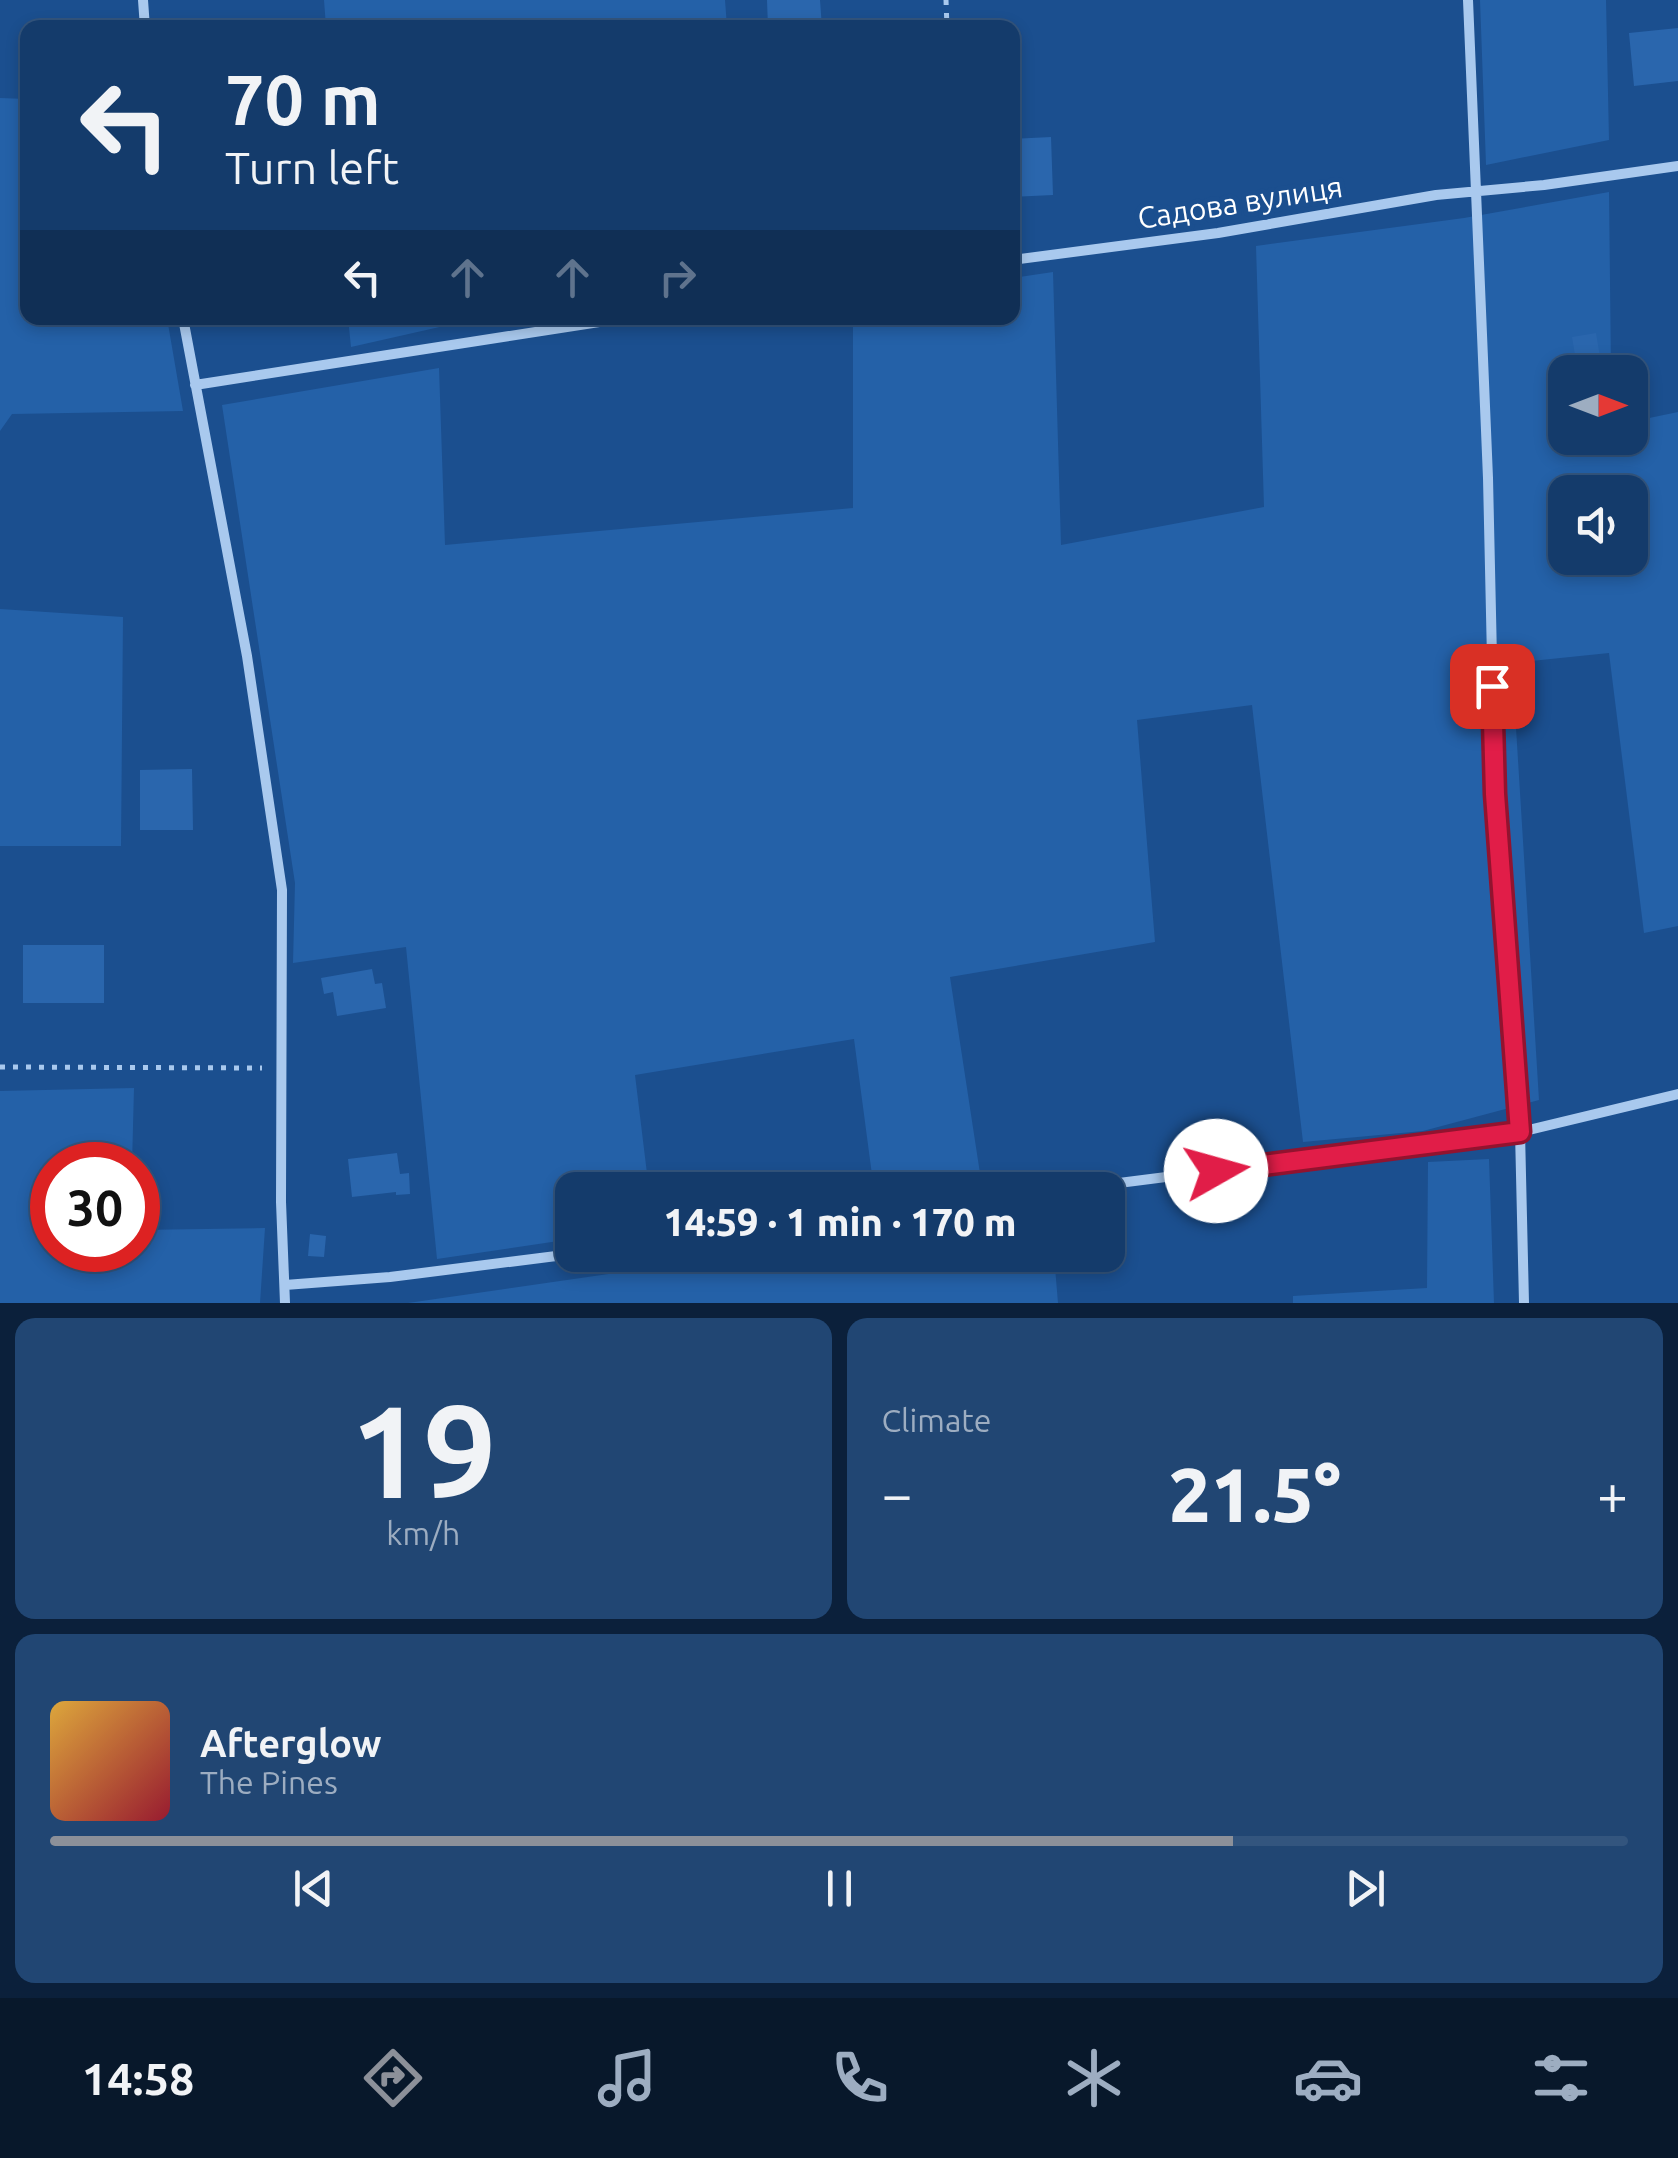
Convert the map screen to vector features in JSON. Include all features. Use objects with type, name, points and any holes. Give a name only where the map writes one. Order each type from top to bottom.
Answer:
[{"type":"street","points":[[1468,0],[1488,478],[1495,794],[1520,1132],[1524,1303]]},
{"type":"street","name":"Садова вулиця","points":[[1020,259],[1218,233],[1436,196],[1678,166]]},
{"type":"street","points":[[184,325],[247,656],[282,890],[281,1202],[285,1303]]},
{"type":"street","points":[[196,385],[580,325]]},
{"type":"street","points":[[1125,1182],[1520,1132],[1678,1094]]},
{"type":"street","points":[[285,1286],[555,1256]]},
{"type":"path","points":[[0,1067],[281,1068]]},
{"type":"shaded area","points":[[324,0],[725,0],[726,20],[325,20]]},
{"type":"shaded area","points":[[1480,0],[1606,0],[1609,140],[1486,165]]},
{"type":"shaded area","points":[[0,98],[20,99],[20,325],[168,325],[183,411],[12,414],[0,431]]},
{"type":"shaded area","points":[[1609,192],[1611,355],[1548,355],[1548,455],[1648,455],[1648,418],[1678,412],[1678,926],[1644,933],[1609,653],[1512,663],[1539,1100],[1423,1131],[1303,1142],[1252,705],[1137,720],[1155,942],[950,977],[980,1172],[872,1172],[854,1039],[635,1075],[647,1172],[555,1172],[555,1242],[437,1259],[406,947],[293,963],[295,883],[222,405],[439,368],[445,545],[853,508],[853,325],[1020,325],[1020,277],[1053,272],[1061,545],[1264,507],[1256,246],[1464,218]]},
{"type":"shaded area","points":[[349,325],[444,325],[444,326],[351,347]]},
{"type":"shaded area","points":[[0,609],[123,617],[121,846],[0,846]]},
{"type":"shaded area","points":[[134,1088],[133,1142],[30,1142],[30,1272],[160,1272],[160,1230],[265,1228],[260,1303],[0,1303],[0,1091]]},
{"type":"shaded area","points":[[1489,1159],[1494,1303],[1293,1303],[1293,1296],[1427,1288],[1428,1162]]},
{"type":"shaded area","points":[[622,1272],[1055,1272],[1058,1303],[408,1303]]},
{"type":"building","points":[[767,0],[820,0],[821,20],[768,20]]},
{"type":"building","points":[[1678,28],[1678,81],[1634,86],[1629,33]]},
{"type":"building","points":[[1051,137],[1053,195],[1020,197],[1020,139]]},
{"type":"building","points":[[1596,333],[1600,355],[1575,355],[1572,337]]},
{"type":"building","points":[[192,769],[193,830],[140,830],[140,770]]},
{"type":"building","points":[[23,945],[104,945],[104,1003],[23,1003]]},
{"type":"building","points":[[372,969],[375,984],[382,983],[386,1008],[337,1016],[333,992],[324,994],[321,978]]},
{"type":"building","points":[[397,1153],[400,1174],[409,1173],[410,1194],[352,1197],[348,1159]]},
{"type":"building","points":[[310,1234],[326,1236],[324,1257],[308,1256]]},
{"type":"route","points":[[1216,1171],[1520,1132],[1495,794],[1492,686]]}]
